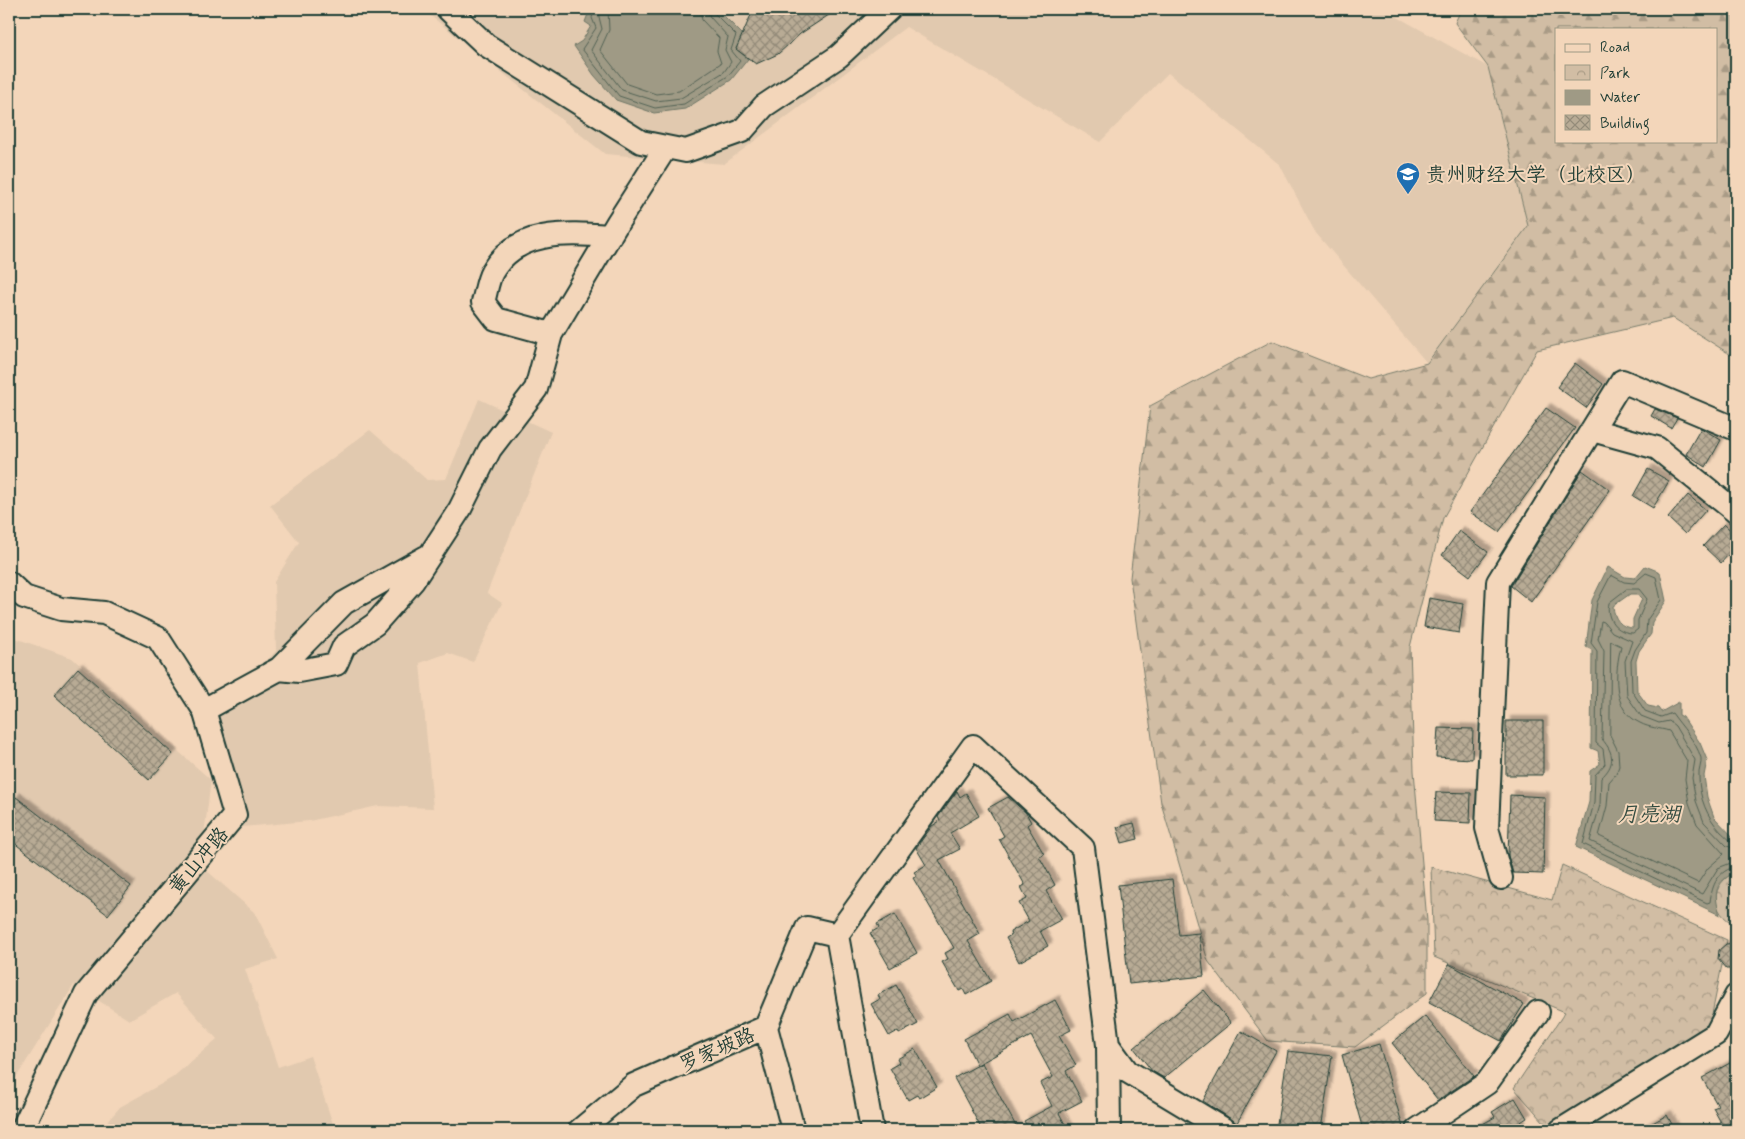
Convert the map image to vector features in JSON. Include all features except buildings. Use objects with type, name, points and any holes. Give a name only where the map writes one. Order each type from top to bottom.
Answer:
[{"type":"street","points":[[448,9],[486,44],[641,142],[686,151],[742,131],[764,106],[839,56],[889,9]]},
{"type":"street","points":[[279,669],[299,671],[336,664],[344,646],[375,624],[413,581],[460,509],[490,449],[536,388],[551,334],[666,147]]},
{"type":"street","points":[[551,334],[496,319],[483,302],[491,273],[508,250],[529,241],[563,233],[610,236]]},
{"type":"street","points":[[1501,878],[1487,828],[1498,582],[1622,381],[1736,429]]},
{"type":"street","points":[[1592,430],[1656,448],[1736,512]]},
{"type":"street","points":[[204,710],[279,669],[344,603],[428,556]]},
{"type":"street","name":"黄山冲路","points":[[9,583],[24,597],[61,609],[104,613],[158,638],[204,710],[235,815],[86,994],[22,1130]]},
{"type":"street","points":[[872,1130],[837,935],[973,746],[1083,848],[1108,1045],[1109,1130]]},
{"type":"street","name":"罗家坡路","points":[[580,1130],[634,1085],[766,1027],[807,928],[837,935]]},
{"type":"street","points":[[1561,1130],[1716,1034],[1736,996]]},
{"type":"street","points":[[1417,1130],[1487,1083],[1538,1012]]},
{"type":"street","points":[[766,1027],[792,1126],[790,1130]]},
{"type":"street","points":[[1108,1045],[1127,1071],[1225,1130]]},
{"type":"shaded area","name":"贵州财经大学（北校区）","points":[[422,9],[1383,9],[1488,67],[1528,226],[1427,363],[1315,232],[1280,165],[1168,73],[1100,142],[906,27],[724,164],[605,154]]},
{"type":"shaded area","points":[[479,399],[551,432],[487,593],[502,603],[473,662],[448,653],[420,663],[433,808],[378,806],[309,821],[242,827],[215,716],[276,651],[274,582],[299,542],[270,505],[370,430],[427,480],[446,479]]},
{"type":"shaded area","points":[[9,636],[72,658],[211,780],[204,835],[188,854],[255,913],[278,959],[245,969],[278,1067],[310,1056],[335,1130],[100,1130],[120,1107],[172,1078],[217,1039],[176,993],[129,1020],[74,985],[9,1089],[9,769],[12,767],[9,753]]},
{"type":"green space","points":[[1461,9],[1736,9],[1736,358],[1673,318],[1537,350],[1443,518],[1410,647],[1414,771],[1427,921],[1427,993],[1355,1047],[1268,1041],[1208,961],[1161,803],[1130,578],[1150,406],[1272,341],[1368,379],[1427,363],[1528,226],[1488,67],[1455,23]]},
{"type":"green space","points":[[1562,865],[1727,940],[1708,1034],[1551,1130],[1514,1088],[1565,1012],[1434,957],[1431,867],[1552,900]]},
{"type":"green space","points":[[1736,872],[1736,925],[1727,920],[1721,913],[1717,906],[1716,898],[1717,890],[1721,883]]},
{"type":"water","points":[[590,9],[717,9],[743,35],[736,49],[748,59],[731,80],[685,109],[654,113],[616,100],[594,75],[574,46],[582,41],[591,26],[585,22]]},
{"type":"water","name":"月亮湖","points":[[1645,566],[1660,572],[1666,601],[1652,622],[1651,634],[1639,651],[1636,661],[1637,691],[1648,706],[1658,708],[1661,712],[1679,702],[1679,715],[1683,717],[1700,743],[1707,760],[1704,776],[1707,797],[1714,817],[1736,840],[1736,872],[1720,884],[1716,894],[1720,915],[1576,847],[1589,802],[1590,771],[1600,764],[1598,751],[1591,748],[1592,650],[1586,647],[1592,600],[1608,567],[1625,577],[1635,578]],"holes":[[[1630,594],[1637,594],[1642,599],[1633,619],[1633,628],[1628,628],[1618,622],[1613,606]]]},
{"type":"place","name":"贵州财经大学（北校区）","points":[[1408,195]]}]
